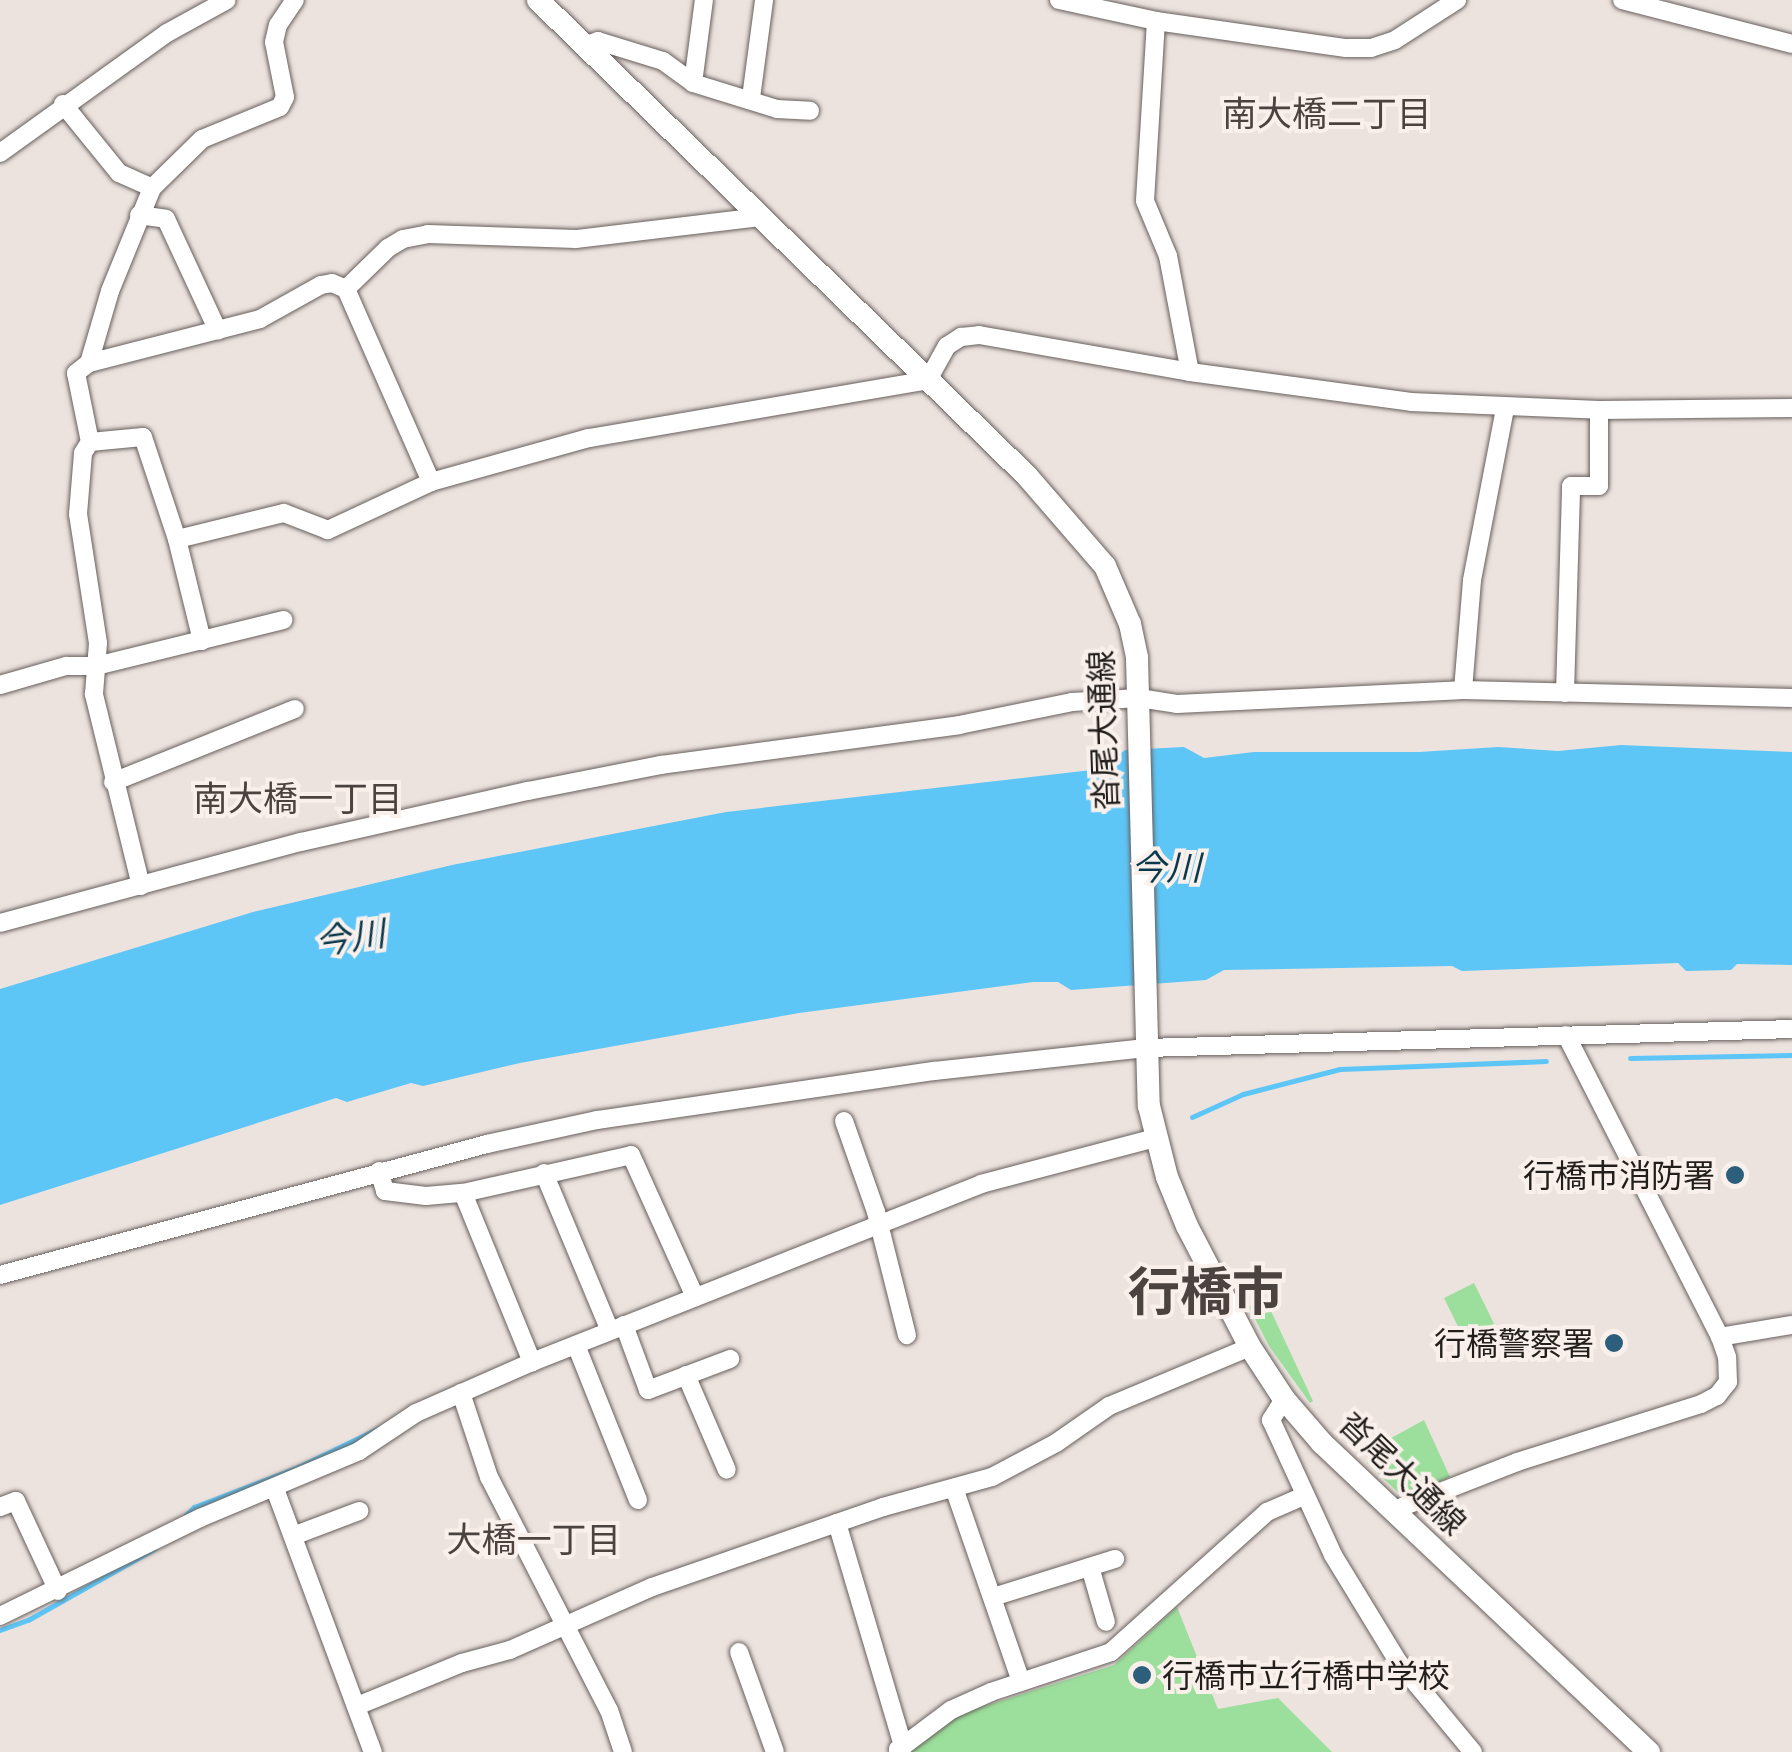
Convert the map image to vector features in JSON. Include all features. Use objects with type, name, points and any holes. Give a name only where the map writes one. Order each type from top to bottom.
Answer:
[{"type":"main road","name":"沓尾大通線","points":[[543,1],[583,46],[1027,476],[1104,566],[1130,624],[1138,709],[1144,1017],[1155,1138],[1187,1226],[1250,1347],[1284,1399],[1322,1443],[1649,1752]]},
{"type":"street","points":[[0,153],[167,33],[227,0]]},
{"type":"street","points":[[90,363],[139,215],[152,188],[202,139],[280,107],[284,98],[274,42],[278,25],[295,0]]},
{"type":"street","points":[[693,83],[704,0]]},
{"type":"street","points":[[751,98],[764,0]]},
{"type":"street","points":[[1059,0],[1156,21],[1346,48],[1372,48],[1395,40],[1457,0]]},
{"type":"street","points":[[1622,0],[1792,44]]},
{"type":"street","points":[[1156,21],[1145,201],[1168,256],[1190,372]]},
{"type":"street","points":[[583,46],[598,40],[663,61],[693,83],[777,108],[810,111]]},
{"type":"street","points":[[64,104],[120,173],[152,188]]},
{"type":"street","points":[[139,215],[166,219],[218,331]]},
{"type":"street","points":[[346,289],[388,248],[403,239],[428,234],[576,240],[760,217]]},
{"type":"street","points":[[141,886],[94,694],[93,600],[78,514],[83,453],[90,442],[76,373],[90,363],[260,319],[322,285],[346,289]]},
{"type":"street","points":[[346,289],[431,482]]},
{"type":"street","points":[[177,540],[284,514],[328,530],[431,482],[589,438],[928,380],[947,346],[979,335],[1190,372],[1411,402],[1506,409],[1792,408]]},
{"type":"street","points":[[1463,690],[1472,580],[1506,409]]},
{"type":"street","points":[[1565,692],[1572,486],[1599,486],[1598,410]]},
{"type":"street","points":[[90,442],[143,437],[177,540],[202,641]]},
{"type":"street","points":[[0,685],[66,666],[96,666],[283,620]]},
{"type":"street","points":[[0,923],[413,815],[661,765],[959,725],[1072,702],[1138,709],[1463,690],[1792,698]]},
{"type":"street","points":[[113,782],[295,709]]},
{"type":"street","points":[[0,1275],[379,1171],[597,1120],[934,1071],[1146,1048],[1792,1029]]},
{"type":"street","points":[[1394,1510],[1517,1462],[1717,1396],[1728,1382],[1727,1356],[1720,1337],[1566,1035]]},
{"type":"street","points":[[844,1121],[876,1212],[907,1335]]},
{"type":"street","points":[[0,1616],[58,1591],[200,1518],[359,1451],[405,1424],[416,1412],[532,1362],[876,1224],[1045,1164],[1155,1138]]},
{"type":"street","points":[[379,1171],[385,1192],[394,1195],[463,1194],[631,1155],[695,1296]]},
{"type":"street","points":[[544,1173],[648,1390],[730,1359]]},
{"type":"street","points":[[463,1194],[532,1362]]},
{"type":"street","points":[[1720,1337],[1792,1325]]},
{"type":"street","points":[[576,1345],[638,1500]]},
{"type":"street","points":[[357,1706],[414,1681],[566,1628],[652,1587],[837,1522],[1018,1466],[1109,1406],[1250,1347]]},
{"type":"street","points":[[686,1376],[727,1470]]},
{"type":"street","points":[[462,1394],[489,1477],[609,1710],[624,1752]]},
{"type":"street","points":[[1284,1399],[1271,1420],[1332,1555],[1399,1662],[1473,1752]]},
{"type":"street","points":[[954,1488],[1020,1682]]},
{"type":"street","points":[[275,1489],[373,1752]]},
{"type":"street","points":[[837,1522],[898,1749],[951,1710],[1111,1652],[1267,1512],[1304,1496]]},
{"type":"street","points":[[0,1507],[16,1501],[58,1591]]},
{"type":"street","points":[[293,1536],[359,1511]]},
{"type":"street","points":[[992,1597],[1115,1559]]},
{"type":"street","points":[[1090,1567],[1106,1622]]},
{"type":"street","points":[[739,1652],[774,1752]]},
{"type":"green space","points":[[1474,1283],[1505,1346],[1475,1361],[1444,1298]]},
{"type":"green space","points":[[1255,1303],[1260,1315],[1271,1311],[1313,1401],[1310,1403],[1269,1346],[1249,1307]]},
{"type":"green space","points":[[1424,1420],[1450,1477],[1404,1498],[1367,1463],[1382,1443]]},
{"type":"green space","name":"行橋市立行橋中学校","points":[[1177,1607],[1218,1709],[1278,1698],[1332,1752],[911,1752],[953,1716],[1114,1665]]},
{"type":"water","name":"今川","points":[[1621,745],[1792,752],[1792,965],[1737,964],[1731,970],[1686,971],[1678,963],[1462,971],[1452,966],[1224,970],[1206,980],[1071,990],[1058,982],[1033,982],[799,1013],[520,1063],[423,1086],[411,1083],[347,1102],[336,1098],[0,1205],[0,989],[253,912],[452,865],[726,812],[1100,769],[1125,750],[1184,747],[1204,758],[1254,752],[1419,752],[1498,747],[1558,751]]},
{"type":"waterway","points":[[1630,1058],[1792,1055]]},
{"type":"waterway","points":[[1192,1117],[1243,1094],[1340,1069],[1546,1061]]},
{"type":"waterway","points":[[182,1519],[194,1507],[298,1467],[379,1428]]},
{"type":"waterway","points":[[0,1630],[28,1620],[154,1549]]},
{"type":"place","name":"行橋市消防署","points":[[1735,1175]]},
{"type":"place","name":"行橋警察署","points":[[1614,1343]]},
{"type":"place","name":"行橋市立行橋中学校","points":[[1142,1675]]},
{"type":"district","name":"南大橋二丁目","points":[[1327,113]]},
{"type":"district","name":"南大橋一丁目","points":[[298,798]]},
{"type":"district","name":"行橋市","points":[[1206,1291]]},
{"type":"district","name":"大橋一丁目","points":[[534,1539]]}]
